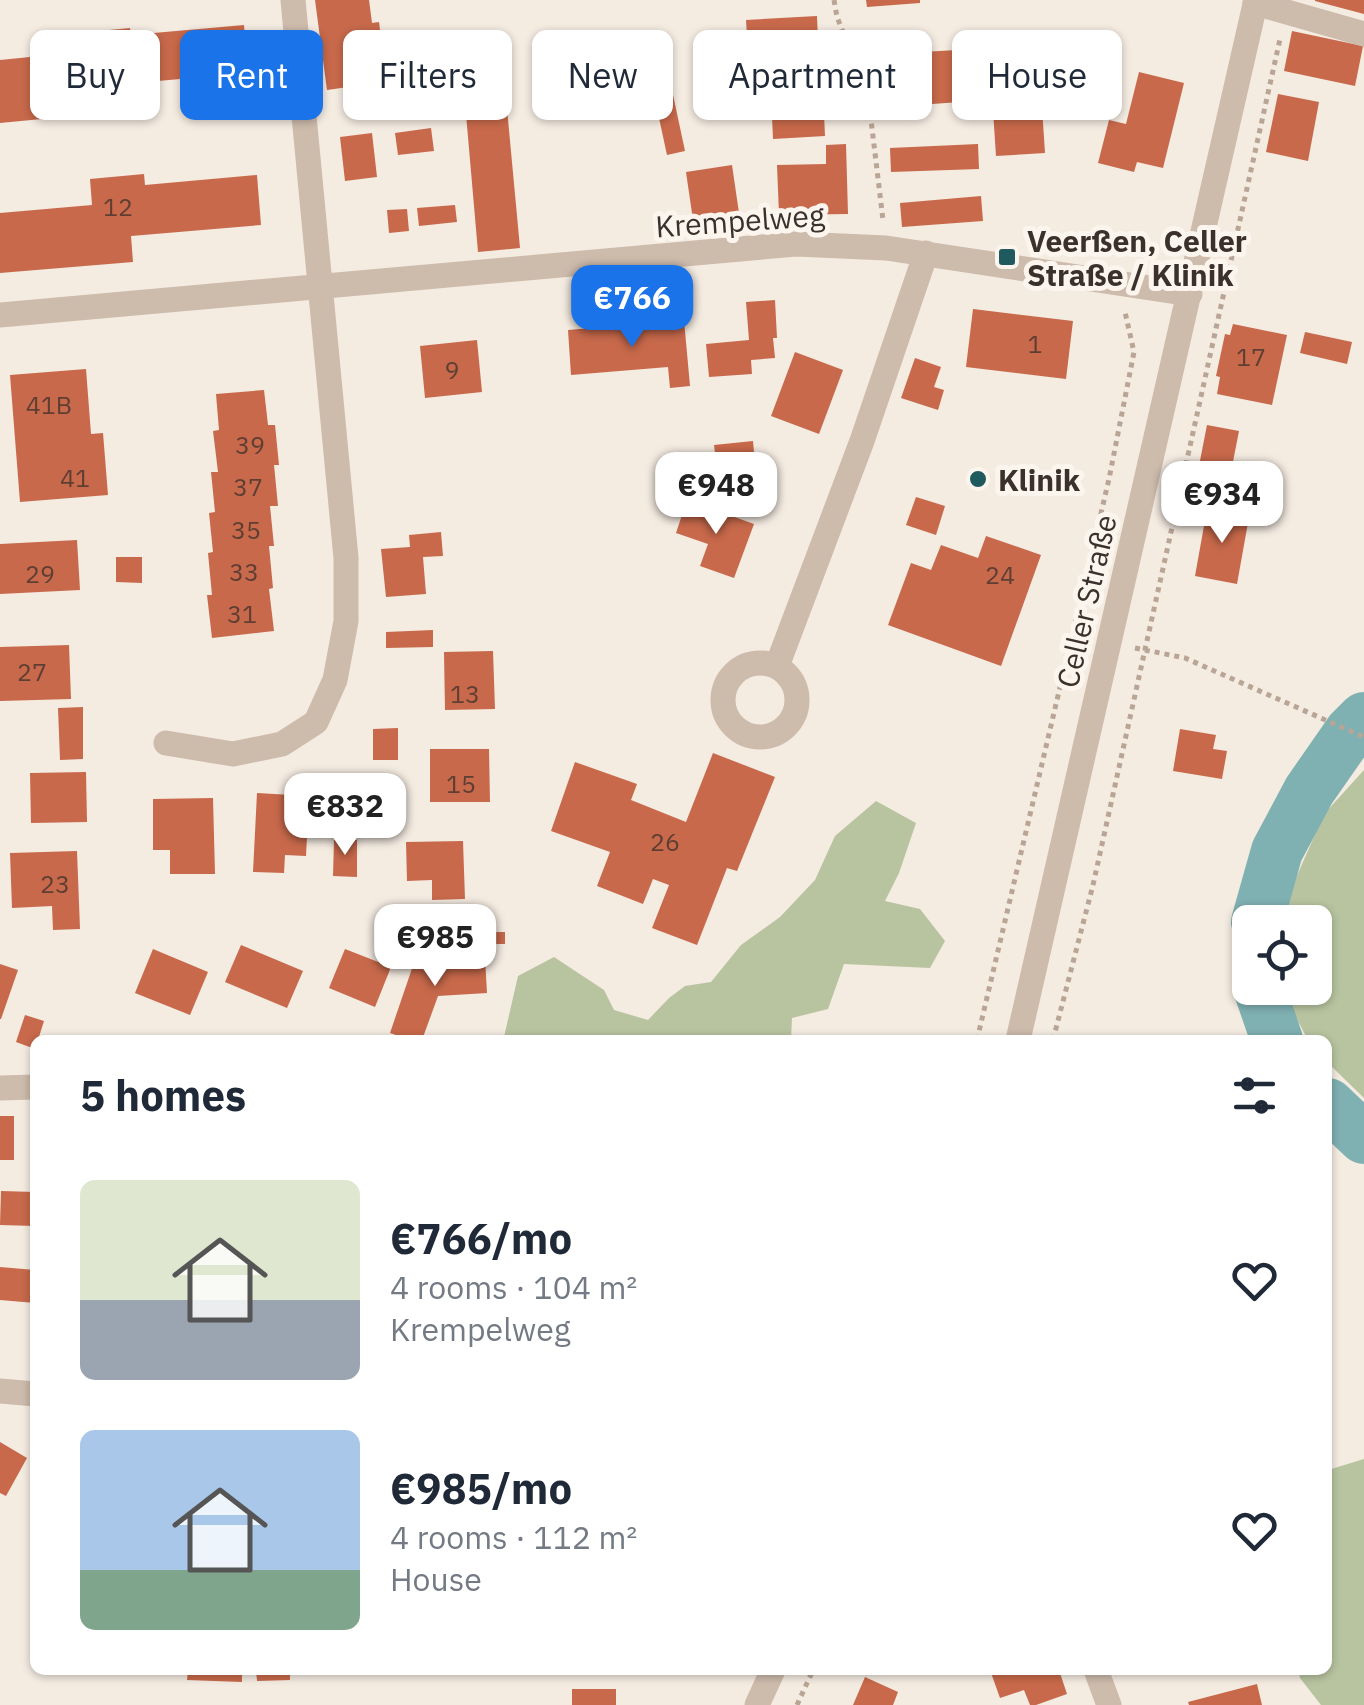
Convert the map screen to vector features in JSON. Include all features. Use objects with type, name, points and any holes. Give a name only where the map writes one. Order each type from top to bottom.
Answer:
[{"type":"street","points":[[166,744],[234,754],[282,744],[316,722],[336,680],[346,622],[346,558],[294,0]]},
{"type":"street","points":[[1255,1],[1364,34]]},
{"type":"street","name":"Celler Straße","points":[[1019,1035],[1255,1]]},
{"type":"street","name":"Krempelweg","points":[[0,316],[796,244],[926,253],[1190,294]]},
{"type":"street","points":[[777,666],[862,441],[926,253]]},
{"type":"street","points":[[0,1088],[30,1087]]},
{"type":"street","points":[[0,1391],[30,1394]]},
{"type":"street","points":[[757,1705],[771,1675]]},
{"type":"street","points":[[1098,1675],[1109,1705]]},
{"type":"path","points":[[834,0],[837,18],[868,95],[886,248]]},
{"type":"path","points":[[1054,1035],[1093,885],[1285,13]]},
{"type":"path","points":[[978,1035],[1109,479],[1134,352],[1124,308],[1128,284]]},
{"type":"path","points":[[1146,650],[1185,658],[1364,737]]},
{"type":"path","points":[[797,1705],[811,1675]]},
{"type":"green space","points":[[1364,770],[1364,1098],[1332,1067],[1332,1035],[1305,1035],[1290,1006],[1332,1005],[1332,905],[1288,905],[1288,896],[1324,814]]},
{"type":"green space","points":[[876,801],[916,823],[885,901],[920,909],[945,941],[930,968],[844,964],[828,1009],[792,1018],[791,1035],[504,1035],[518,976],[554,957],[604,990],[614,1010],[648,1020],[685,986],[711,982],[741,945],[780,917],[815,880],[835,836]]},
{"type":"green space","points":[[1364,1459],[1364,1705],[1321,1705],[1299,1675],[1332,1675],[1332,1469]]},
{"type":"building","points":[[315,0],[369,0],[372,23],[379,22],[380,30],[343,30],[343,88],[327,90],[323,30],[319,30]]},
{"type":"building","points":[[866,0],[920,0],[920,3],[867,7]]},
{"type":"building","points":[[1364,0],[1364,14],[1315,1]]},
{"type":"building","points":[[817,16],[818,30],[747,30],[746,20]]},
{"type":"building","points":[[244,25],[244,30],[188,30]]},
{"type":"building","points":[[180,31],[180,79],[160,81],[160,32]]},
{"type":"building","points":[[1292,31],[1363,46],[1355,86],[1284,71]]},
{"type":"building","points":[[952,50],[952,103],[932,104],[932,51]]},
{"type":"building","points":[[30,57],[32,120],[0,123],[0,60]]},
{"type":"building","points":[[1139,72],[1184,83],[1163,168],[1137,162],[1134,172],[1098,163],[1109,120],[1126,124]]},
{"type":"building","points":[[1278,94],[1319,102],[1308,161],[1266,152]]},
{"type":"building","points":[[673,95],[685,151],[667,155],[659,120],[673,120]]},
{"type":"building","points":[[467,120],[508,120],[520,248],[478,252]]},
{"type":"building","points":[[772,120],[824,120],[825,136],[773,139]]},
{"type":"building","points":[[994,120],[1043,120],[1045,153],[996,156]]},
{"type":"building","points":[[431,128],[434,151],[398,155],[395,133]]},
{"type":"building","points":[[372,133],[377,177],[345,181],[340,137]]},
{"type":"building","points":[[846,144],[848,214],[779,215],[777,165],[826,164],[826,145]]},
{"type":"building","points":[[978,144],[979,169],[891,172],[890,148]]},
{"type":"building","points":[[732,165],[739,213],[693,220],[686,172]]},
{"type":"building","points":[[144,174],[145,185],[257,175],[261,225],[131,236],[133,262],[0,273],[0,213],[92,205],[90,179]]},
{"type":"building","points":[[981,196],[983,221],[902,227],[900,203]]},
{"type":"building","points":[[455,205],[457,222],[419,226],[417,208]]},
{"type":"building","points":[[407,209],[409,231],[389,233],[387,210]]},
{"type":"building","points":[[775,300],[775,358],[751,360],[752,374],[709,377],[706,344],[749,340],[746,302]]},
{"type":"building","points":[[973,309],[1073,321],[1066,379],[966,367]]},
{"type":"building","points":[[684,320],[690,386],[670,388],[668,367],[571,375],[568,330]]},
{"type":"building","points":[[1233,324],[1287,335],[1272,405],[1217,394],[1220,377],[1216,376],[1225,334],[1230,335]]},
{"type":"building","points":[[1305,332],[1352,342],[1347,364],[1300,353]]},
{"type":"building","points":[[477,340],[482,392],[425,398],[420,346]]},
{"type":"building","points":[[795,352],[843,370],[819,434],[771,416]]},
{"type":"building","points":[[915,358],[941,367],[934,387],[944,390],[938,410],[901,398]]},
{"type":"building","points":[[86,369],[91,434],[103,433],[108,495],[20,502],[10,375]]},
{"type":"building","points":[[264,390],[268,425],[275,425],[279,465],[274,465],[278,506],[270,506],[274,546],[269,546],[273,588],[269,589],[274,631],[212,638],[207,595],[212,595],[209,513],[215,512],[211,472],[218,472],[213,431],[219,430],[216,394]]},
{"type":"building","points":[[1207,425],[1239,431],[1229,482],[1197,476]]},
{"type":"building","points":[[753,441],[756,475],[718,478],[714,445]]},
{"type":"building","points":[[916,497],[945,506],[936,535],[906,525]]},
{"type":"building","points":[[687,500],[754,524],[734,578],[700,566],[708,544],[676,533]]},
{"type":"building","points":[[1207,509],[1249,517],[1237,584],[1195,576]]},
{"type":"building","points":[[441,532],[443,556],[423,557],[426,594],[386,597],[381,549],[410,547],[409,535]]},
{"type":"building","points":[[986,536],[1041,555],[1001,666],[888,625],[911,563],[931,570],[941,545],[978,558]]},
{"type":"building","points":[[77,540],[80,590],[0,594],[0,544]]},
{"type":"building","points":[[116,557],[142,557],[142,583],[116,582]]},
{"type":"building","points":[[433,630],[433,647],[386,648],[386,632]]},
{"type":"building","points":[[69,645],[71,699],[0,701],[0,647]]},
{"type":"building","points":[[493,651],[495,709],[445,710],[444,652]]},
{"type":"building","points":[[83,707],[83,759],[60,760],[58,708]]},
{"type":"building","points":[[398,728],[398,760],[373,760],[373,729]]},
{"type":"building","points":[[1180,729],[1216,735],[1213,749],[1227,751],[1222,779],[1173,771]]},
{"type":"building","points":[[430,749],[489,749],[490,802],[430,802]]},
{"type":"building","points":[[713,753],[775,777],[737,871],[727,868],[697,945],[652,928],[669,885],[653,879],[643,904],[597,886],[610,852],[551,831],[575,762],[637,784],[631,800],[686,822]]},
{"type":"building","points":[[86,772],[87,822],[31,823],[30,773]]},
{"type":"building","points":[[257,793],[309,796],[306,856],[285,855],[284,873],[253,872]]},
{"type":"building","points":[[213,798],[215,874],[170,874],[170,850],[153,850],[153,799]]},
{"type":"building","points":[[334,840],[357,840],[357,877],[333,876]]},
{"type":"building","points":[[463,841],[465,899],[432,900],[432,880],[407,881],[406,842]]},
{"type":"building","points":[[77,851],[80,929],[53,930],[52,906],[12,908],[10,853]]},
{"type":"building","points":[[479,932],[505,932],[505,944],[479,944]]},
{"type":"building","points":[[241,945],[303,971],[287,1008],[225,982]]},
{"type":"building","points":[[419,948],[450,959],[485,958],[487,993],[438,996],[424,1035],[390,1033]]},
{"type":"building","points":[[153,949],[208,972],[190,1015],[135,993]]},
{"type":"building","points":[[345,949],[391,967],[375,1007],[329,988]]},
{"type":"building","points":[[0,964],[18,970],[1,1019],[0,1019]]},
{"type":"building","points":[[25,1015],[44,1021],[40,1035],[30,1035],[30,1047],[16,1042]]},
{"type":"building","points":[[0,1116],[14,1116],[14,1160],[0,1160]]},
{"type":"building","points":[[1,1191],[30,1192],[30,1226],[0,1225]]},
{"type":"building","points":[[0,1267],[30,1270],[30,1303],[0,1300]]},
{"type":"building","points":[[0,1442],[27,1458],[6,1496],[0,1493]]},
{"type":"building","points":[[188,1675],[242,1675],[242,1682],[187,1680]]},
{"type":"building","points":[[256,1675],[290,1675],[290,1680],[257,1681]]},
{"type":"building","points":[[992,1675],[1061,1675],[1067,1694],[1036,1705],[1030,1705],[1024,1690],[1000,1698]]},
{"type":"building","points":[[865,1677],[898,1692],[893,1705],[853,1705]]},
{"type":"building","points":[[1257,1684],[1262,1705],[1188,1702]]},
{"type":"building","points":[[572,1689],[616,1689],[616,1705],[572,1705]]},
{"type":"waterway","points":[[1262,905],[1277,851],[1309,791],[1364,718]]},
{"type":"waterway","points":[[1265,1005],[1275,1035]]},
{"type":"waterway","points":[[1332,1108],[1364,1138]]},
{"type":"place","name":"Veerßen, Celler Straße / Klinik","points":[[1007,257]]},
{"type":"place","name":"Klinik","points":[[978,479]]}]
